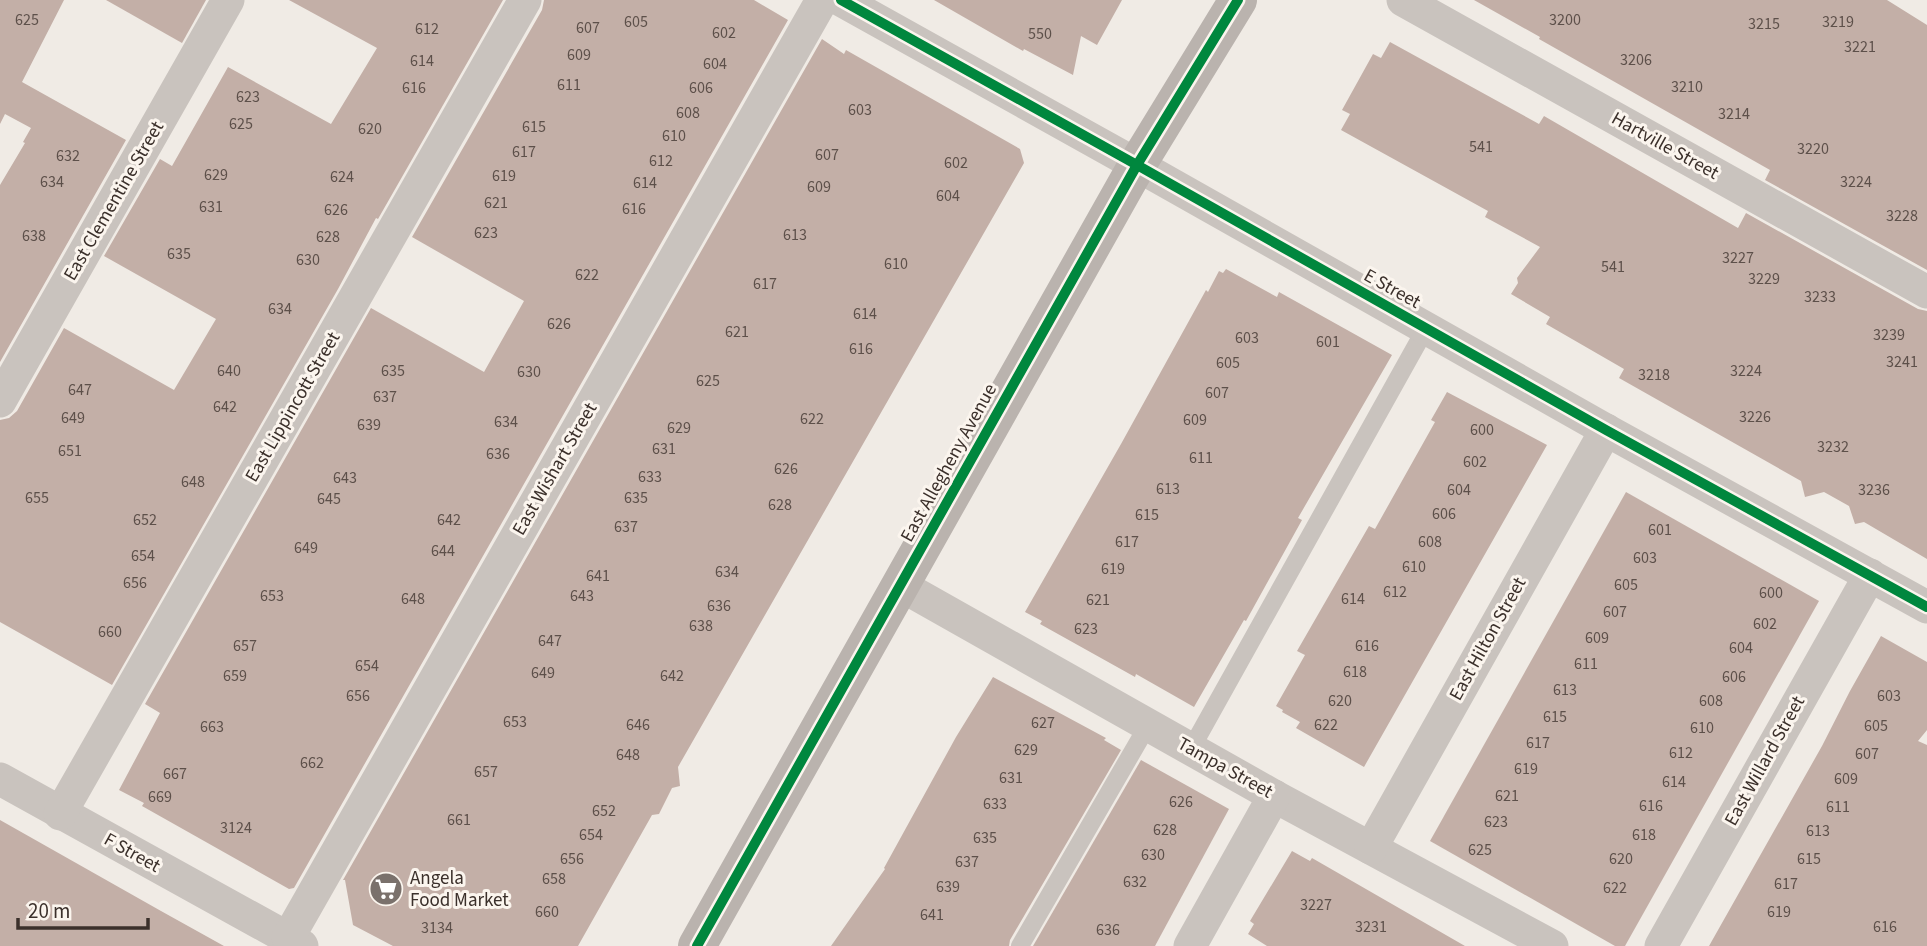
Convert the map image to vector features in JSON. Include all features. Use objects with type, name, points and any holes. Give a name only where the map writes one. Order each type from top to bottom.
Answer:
[{"type":"main road","name":"East Allegheny Avenue","points":[[696,946],[1137,165],[1238,0]]},
{"type":"street","name":"East Clementine Street","points":[[0,401],[228,0]]},
{"type":"street","name":"East Lippincott Street","points":[[61,814],[525,0]]},
{"type":"street","name":"East Wishart Street","points":[[295,942],[822,0]]},
{"type":"street","name":"E Street","points":[[841,0],[1606,430],[1927,607]]},
{"type":"street","name":"Hartville Street","points":[[1403,0],[1927,292]]},
{"type":"street","name":"East Hilton Street","points":[[1371,848],[1606,430]]},
{"type":"street","name":"East Willard Street","points":[[1661,946],[1870,575]]},
{"type":"street","name":"Tampa Street","points":[[900,585],[1274,796],[1552,946]]},
{"type":"street","name":"F Street","points":[[0,779],[295,942]]},
{"type":"street","points":[[1190,946],[1274,796]]},
{"type":"lane","points":[[1191,749],[1426,328]]},
{"type":"lane","points":[[1020,946],[1148,725]]},
{"type":"building","points":[[0,0],[64,0],[22,82],[126,140],[0,362],[0,185],[31,128],[5,114],[0,124]]},
{"type":"building","points":[[106,0],[206,0],[182,43]]},
{"type":"building","points":[[289,0],[503,0],[378,219],[376,218],[112,685],[0,622],[0,420],[9,418],[17,411],[64,328],[174,390],[216,319],[104,256],[160,159],[172,166],[228,67],[331,124],[377,48]]},
{"type":"building","points":[[544,0],[754,0],[788,20],[294,888],[289,889],[142,806],[144,803],[119,790],[160,713],[145,704],[371,308],[484,372],[524,301],[412,237],[542,10]]},
{"type":"building","points":[[934,0],[1122,0],[1097,45],[1081,36],[1073,75],[1024,49],[1023,51]]},
{"type":"building","points":[[1474,0],[1887,0],[1927,25],[1927,270],[1765,180],[1770,170]]},
{"type":"building","points":[[822,39],[844,54],[846,50],[1020,149],[1024,163],[678,767],[680,786],[672,788],[659,814],[652,815],[578,946],[393,946],[353,925],[343,880]]},
{"type":"building","points":[[1390,42],[1539,124],[1544,116],[1738,228],[1746,213],[1918,309],[1927,311],[1927,559],[1864,522],[1855,524],[1849,506],[1824,492],[1805,497],[1801,481],[1619,378],[1624,369],[1546,324],[1550,317],[1511,294],[1518,283],[1517,278],[1540,247],[1485,217],[1488,211],[1341,130],[1350,114],[1342,110],[1373,54],[1381,58]]},
{"type":"building","points":[[1226,269],[1277,297],[1279,292],[1392,355],[1298,518],[1302,520],[1246,621],[1244,620],[1194,707],[1040,624],[1042,621],[1025,612],[1206,290],[1208,292],[1219,271],[1223,273]]},
{"type":"building","points":[[1447,392],[1547,445],[1364,767],[1296,728],[1300,722],[1276,706],[1305,655],[1297,651],[1369,526],[1375,529],[1435,422],[1431,420]]},
{"type":"building","points":[[1626,492],[1819,601],[1625,946],[1615,946],[1430,841]]},
{"type":"building","points":[[1881,636],[1927,662],[1927,730],[1918,741],[1927,745],[1927,946],[1709,946],[1822,746]]},
{"type":"building","points":[[993,677],[1106,738],[1104,740],[1121,750],[1010,940],[1009,946],[831,946],[885,869],[956,737]]},
{"type":"building","points":[[1141,760],[1229,809],[1155,946],[1033,946]]},
{"type":"building","points":[[0,820],[161,911],[224,946],[0,946]]},
{"type":"building","points":[[1292,851],[1310,861],[1312,858],[1465,946],[1267,946],[1248,934],[1254,924],[1250,921]]},
{"type":"cycle path","points":[[841,0],[1606,430],[1927,607]]},
{"type":"cycle path","points":[[697,946],[1137,165],[1238,0]]},
{"type":"place","name":"Angela Food Market","points":[[386,889]]}]
